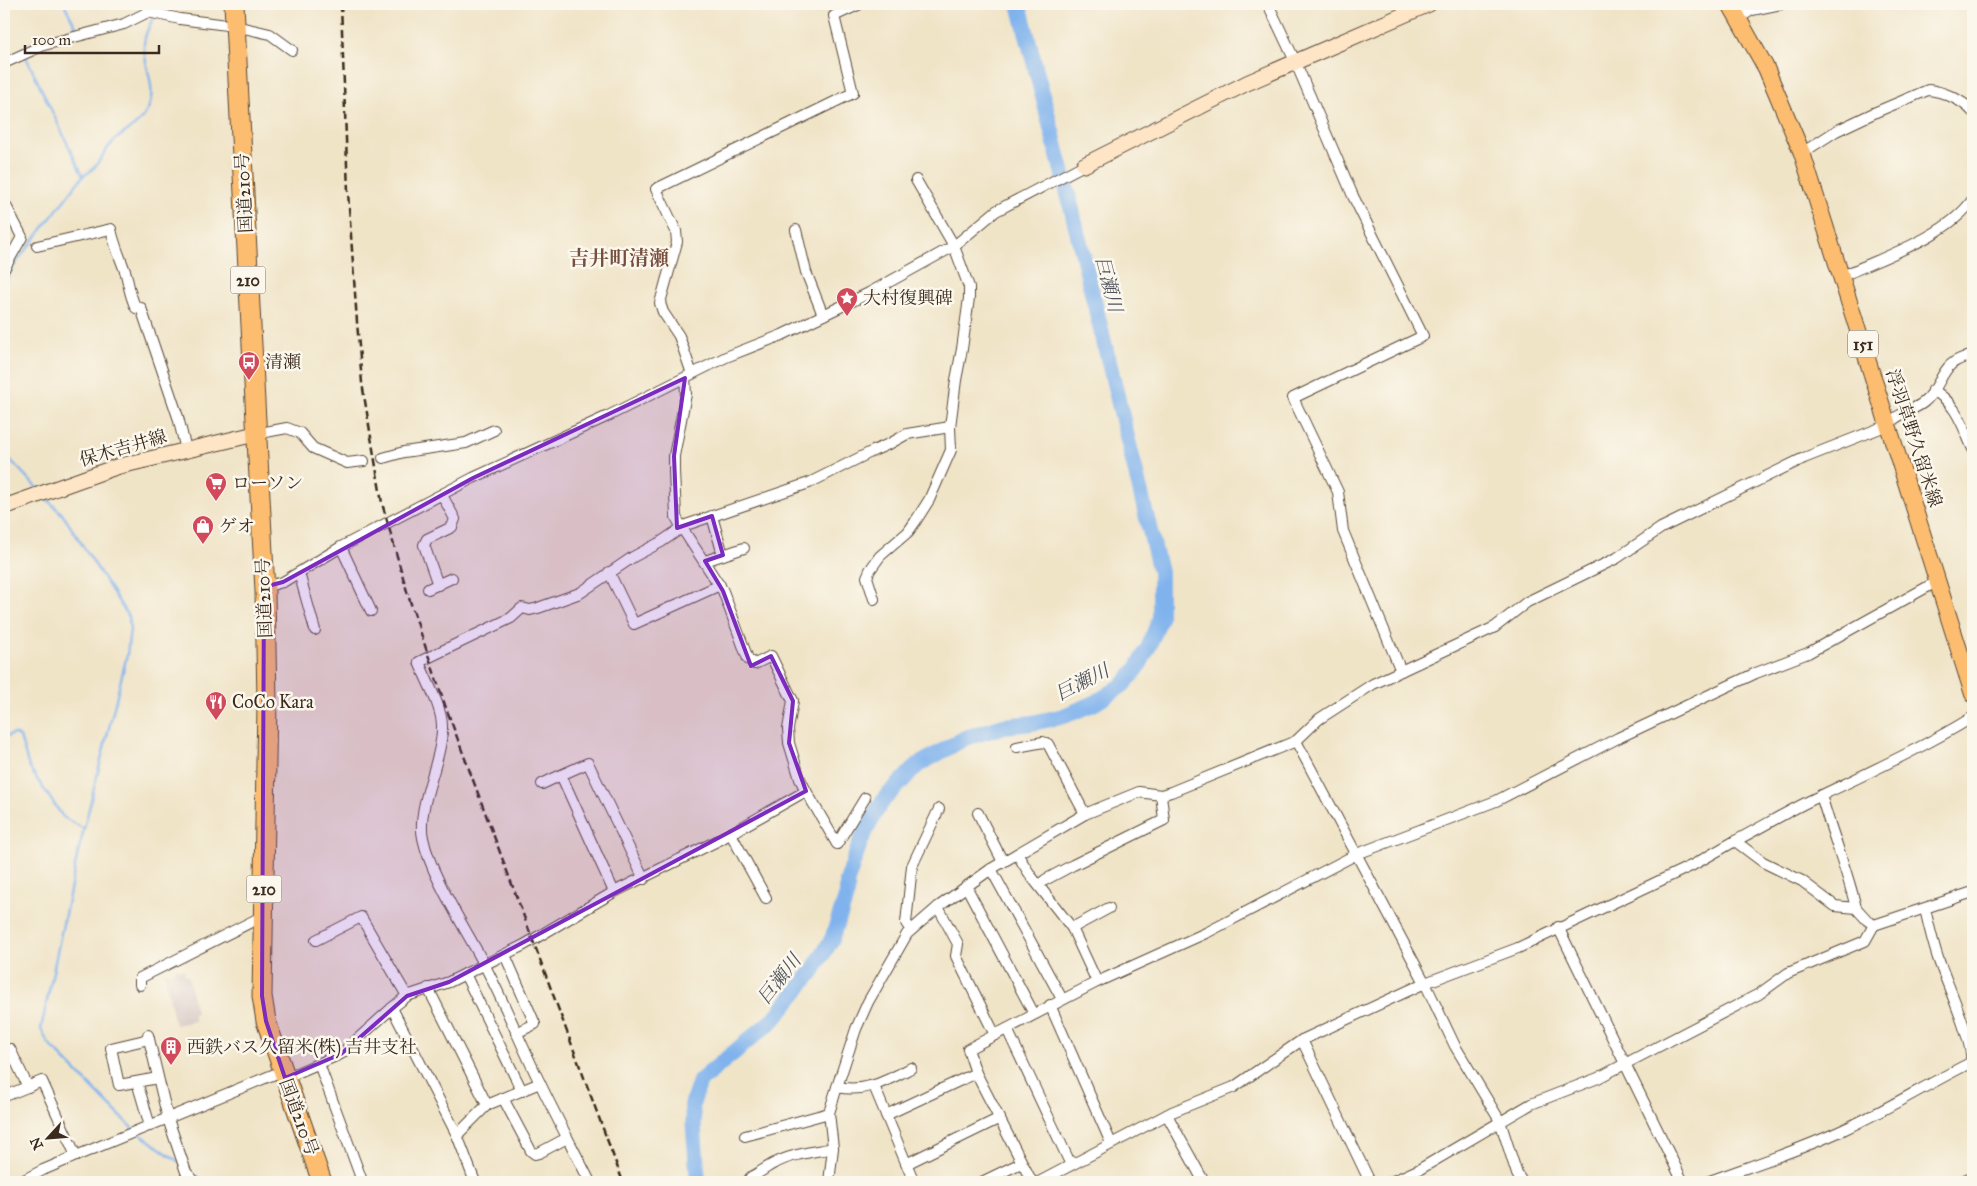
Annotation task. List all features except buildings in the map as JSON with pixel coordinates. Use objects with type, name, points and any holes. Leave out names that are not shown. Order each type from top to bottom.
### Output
[{"type":"highway","name":"国道210号","points":[[234,4],[264,587],[267,711],[262,996],[266,1021],[283,1075],[322,1182]]},
{"type":"main road","name":"浮羽草野久留米線","points":[[1735,11],[1780,98],[1802,153],[1973,694]]},
{"type":"street","points":[[860,4],[834,16],[853,93],[656,189],[676,231],[677,242],[660,303],[663,312],[679,336],[689,376],[674,456],[680,525],[720,585],[748,659],[755,664],[771,656],[793,701],[788,729],[789,743],[800,779],[837,844],[865,798]]},
{"type":"street","points":[[1268,4],[1295,61],[1354,198],[1423,336],[1293,398],[1338,492],[1343,531],[1401,671]]},
{"type":"street","points":[[264,587],[283,582],[341,547],[442,495],[726,357],[782,335],[869,293],[954,246],[996,211],[1155,128],[1295,61],[1429,4]]},
{"type":"street","points":[[1735,11],[1752,10],[1781,4]]},
{"type":"street","points":[[4,63],[44,45],[124,24],[148,12],[180,19],[236,26],[270,34],[292,50]]},
{"type":"street","points":[[1802,153],[1836,131],[1928,90],[1934,90],[1966,105],[1973,112]]},
{"type":"street","points":[[874,599],[867,577],[870,570],[880,556],[908,532],[929,500],[951,450],[950,427],[970,298],[969,287],[954,246],[916,180]]},
{"type":"street","points":[[1842,278],[1927,237],[1960,213],[1973,199]]},
{"type":"street","points":[[4,202],[22,237],[4,269]]},
{"type":"street","points":[[37,246],[111,229],[116,250],[126,275],[131,299],[136,308],[140,308],[178,417],[186,450]]},
{"type":"street","points":[[796,230],[806,272],[823,315]]},
{"type":"street","points":[[829,1182],[833,1148],[829,1113],[856,1029],[868,1002],[911,930],[966,886],[1085,814],[1139,792],[1161,795],[1296,741],[1319,719],[1373,684],[1495,627],[1527,602],[1617,558],[1667,525],[1804,458],[1888,425],[1892,419],[1924,402],[1950,365],[1960,358],[1973,356]]},
{"type":"street","points":[[1933,390],[1949,402],[1957,412],[1973,449]]},
{"type":"street","points":[[590,1182],[540,1083],[485,965],[436,874],[422,836],[422,820],[435,766],[442,724],[439,710],[419,662],[511,618],[522,608],[530,610],[565,600],[633,556],[661,542],[680,525],[808,484],[907,434],[950,427]]},
{"type":"street","points":[[256,434],[287,428],[300,433],[312,448],[347,463],[364,461]]},
{"type":"street","points":[[383,458],[404,452],[466,443],[494,430]]},
{"type":"street","name":"保木吉井線","points":[[4,507],[116,467],[256,434]]},
{"type":"street","points":[[442,495],[455,519],[452,527],[427,539],[424,545],[433,587],[452,578]]},
{"type":"street","points":[[712,516],[723,555]]},
{"type":"street","points":[[341,547],[371,611]]},
{"type":"street","points":[[705,561],[744,548]]},
{"type":"street","points":[[609,572],[634,624],[720,585]]},
{"type":"street","points":[[299,573],[315,630]]},
{"type":"street","points":[[1032,1182],[976,1073],[968,1049],[1062,999],[1208,932],[1357,854],[1496,801],[1627,734],[1756,673],[1808,652],[1938,581]]},
{"type":"street","points":[[1039,1182],[1167,1115],[1234,1086],[1302,1040],[1425,983],[1504,954],[1693,865],[1973,717]]},
{"type":"street","points":[[1296,741],[1425,983],[1455,1046],[1500,1121],[1517,1174],[1522,1182]]},
{"type":"street","points":[[1017,748],[1043,742],[1048,744],[1085,814]]},
{"type":"street","points":[[542,784],[588,763],[644,879]]},
{"type":"street","points":[[562,775],[614,892]]},
{"type":"street","points":[[20,1182],[43,1170],[150,1126],[283,1075],[319,1064],[340,1054],[407,996],[448,982],[505,955],[614,892],[644,879],[731,834],[806,791]]},
{"type":"street","points":[[1038,886],[1066,868],[1164,820],[1161,795]]},
{"type":"street","points":[[1821,796],[1832,836],[1848,874],[1856,908],[1874,925]]},
{"type":"street","points":[[911,930],[906,923],[912,866],[939,809]]},
{"type":"street","points":[[978,813],[1003,862]]},
{"type":"street","points":[[731,834],[766,898]]},
{"type":"street","points":[[1736,841],[1763,862],[1802,881],[1835,906],[1856,908]]},
{"type":"street","points":[[1017,854],[1038,886],[1072,928],[1097,982]]},
{"type":"street","points":[[991,870],[1062,999]]},
{"type":"street","points":[[966,886],[1034,1014]]},
{"type":"street","points":[[1874,925],[1973,892]]},
{"type":"street","points":[[938,908],[958,944],[956,956],[995,1035]]},
{"type":"street","points":[[1072,928],[1109,908]]},
{"type":"street","points":[[1707,1182],[1844,1130],[1970,1063],[1972,1050],[1938,960],[1925,909]]},
{"type":"street","points":[[140,985],[140,978],[264,916]]},
{"type":"street","points":[[316,940],[361,917],[407,996]]},
{"type":"street","points":[[1392,1182],[1420,1169],[1531,1104],[1598,1078],[1759,994],[1788,973],[1865,941],[1869,938],[1874,925]]},
{"type":"street","points":[[1558,927],[1683,1182]]},
{"type":"street","points":[[505,955],[535,1024],[516,1033]]},
{"type":"street","points":[[466,974],[522,1091]]},
{"type":"street","points":[[428,988],[487,1105]]},
{"type":"street","points":[[1050,1005],[1111,1143]]},
{"type":"street","points":[[392,1008],[457,1135],[475,1182]]},
{"type":"street","points":[[1007,1029],[1071,1165]]},
{"type":"street","points":[[158,1078],[119,1085],[111,1048],[149,1037],[168,1119],[185,1168],[195,1182]]},
{"type":"street","points":[[1302,1040],[1370,1182]]},
{"type":"street","points":[[10,1049],[28,1087]]},
{"type":"street","points":[[319,1064],[361,1178],[356,1182]]},
{"type":"street","points":[[837,1087],[848,1089],[874,1086],[911,1068]]},
{"type":"street","points":[[886,1115],[976,1073]]},
{"type":"street","points":[[4,1094],[5,1096],[42,1081],[76,1156]]},
{"type":"street","points":[[137,1082],[150,1126]]},
{"type":"street","points":[[457,1135],[487,1105],[540,1083]]},
{"type":"street","points":[[874,1086],[914,1182]]},
{"type":"street","points":[[503,1098],[531,1151],[535,1154],[567,1138]]},
{"type":"street","points":[[745,1136],[829,1113]]},
{"type":"street","points":[[1167,1115],[1204,1182]]},
{"type":"street","points":[[906,1164],[1000,1118]]},
{"type":"street","points":[[747,1182],[751,1177],[773,1164],[788,1158],[833,1148]]},
{"type":"street","points":[[982,1182],[1021,1163]]},
{"type":"street","points":[[4,1178],[7,1182]]},
{"type":"street","points":[[1966,1182],[1973,1179]]},
{"type":"highlighted area","points":[[685,378],[674,456],[677,528],[712,516],[723,555],[705,561],[723,591],[751,666],[771,656],[793,701],[789,743],[806,791],[449,982],[407,996],[341,1054],[285,1078],[266,1021],[262,996],[264,587],[283,582],[473,478]]},
{"type":"shaded area","points":[[179,968],[180,970],[184,969],[185,975],[188,975],[196,1013],[193,1014],[195,1021],[175,1025],[164,973],[175,971],[175,969]]},
{"type":"waterway","points":[[24,52],[22,49],[46,37],[77,29],[64,4]]},
{"type":"waterway","name":"巨瀬川","points":[[698,1182],[692,1105],[700,1081],[774,1019],[812,972],[832,939],[847,894],[847,881],[861,840],[884,799],[918,765],[965,738],[1004,726],[1032,723],[1064,716],[1095,703],[1123,685],[1137,669],[1160,618],[1160,572],[1068,194],[1019,4]]},
{"type":"waterway","points":[[83,176],[96,165],[109,146],[136,124],[147,111],[150,103],[151,87],[144,43],[154,15]]},
{"type":"waterway","points":[[4,286],[12,268],[83,176],[26,57]]},
{"type":"waterway","points":[[4,374],[6,397],[4,399]]},
{"type":"waterway","points":[[4,453],[37,488]]},
{"type":"waterway","points":[[46,498],[63,515],[128,616],[130,629],[127,655],[77,857],[41,1029],[48,1043],[133,1129]]},
{"type":"waterway","points":[[4,737],[14,734],[20,737],[29,767],[63,817],[84,829]]},
{"type":"waterway","points":[[140,1134],[180,1163]]},
{"type":"waterway","points":[[194,1174],[205,1182]]},
{"type":"railway","points":[[341,4],[348,192],[362,383],[382,503],[408,595],[445,705],[623,1182]]},
{"type":"place","name":"大村復興碑","points":[[847,317]]},
{"type":"place","name":"清瀬","points":[[249,381]]},
{"type":"place","name":"ローソン","points":[[216,502]]},
{"type":"place","name":"ゲオ","points":[[203,545]]},
{"type":"place","name":"CoCo Kara","points":[[216,721]]},
{"type":"place","name":"西鉄バス久留米(株) 吉井支社","points":[[171,1066]]},
{"type":"district","name":"吉井町清瀬","points":[[619,258]]}]
